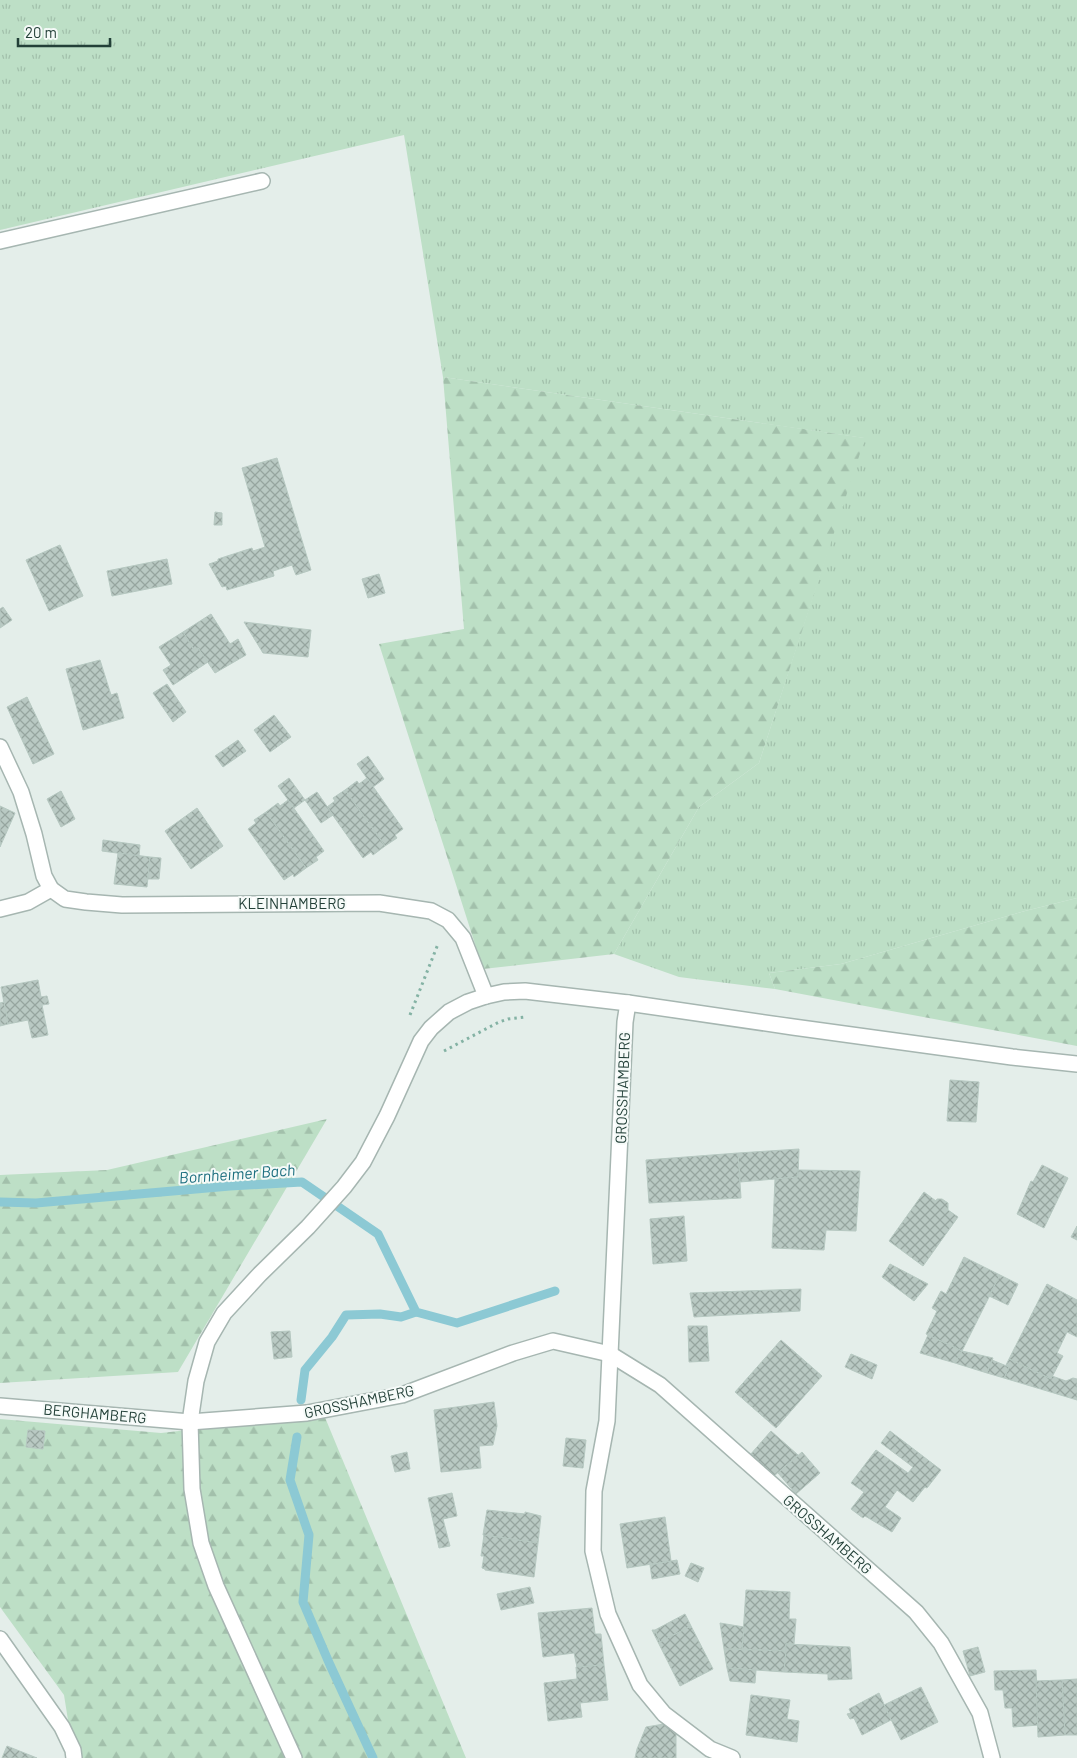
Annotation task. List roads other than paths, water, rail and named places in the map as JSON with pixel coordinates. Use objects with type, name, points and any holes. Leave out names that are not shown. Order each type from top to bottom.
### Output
[{"type":"street","points":[[0,241],[262,181]]},
{"type":"street","points":[[0,747],[21,792],[44,876],[51,890],[28,902],[0,909]]},
{"type":"street","name":"KLEINHAMBERG","points":[[51,890],[65,899],[122,905],[380,903],[431,911],[448,920],[463,938],[486,996]]},
{"type":"street","points":[[294,1758],[216,1586],[201,1543],[192,1489],[190,1422],[196,1381],[207,1342],[224,1313],[344,1188],[363,1162],[387,1116],[416,1050],[431,1028],[449,1012],[468,1002],[486,996],[504,992],[525,991],[628,1002],[812,1030],[1077,1064]]},
{"type":"street","name":"GROSSHAMBERG","points":[[628,1002],[624,1032],[606,1421],[594,1491],[593,1551],[608,1614],[640,1686],[664,1714],[710,1749],[732,1758]]},
{"type":"street","name":"GROSSHAMBERG","points":[[190,1422],[307,1413],[402,1394],[513,1353],[553,1341],[610,1354],[660,1385],[916,1612],[941,1643],[980,1713],[992,1758]]},
{"type":"street","name":"BERGHAMBERG","points":[[0,1406],[190,1422]]},
{"type":"street","points":[[0,1639],[62,1727],[73,1750],[74,1758]]},
{"type":"waterway","name":"Bornheimer Bach","points":[[0,1202],[36,1203],[230,1186],[302,1182],[378,1234],[416,1312],[457,1323],[555,1291]]},
{"type":"waterway","points":[[301,1400],[305,1370],[332,1337],[346,1315],[380,1314],[401,1317],[416,1312]]},
{"type":"waterway","points":[[297,1437],[290,1480],[309,1535],[303,1602],[373,1758]]}]
